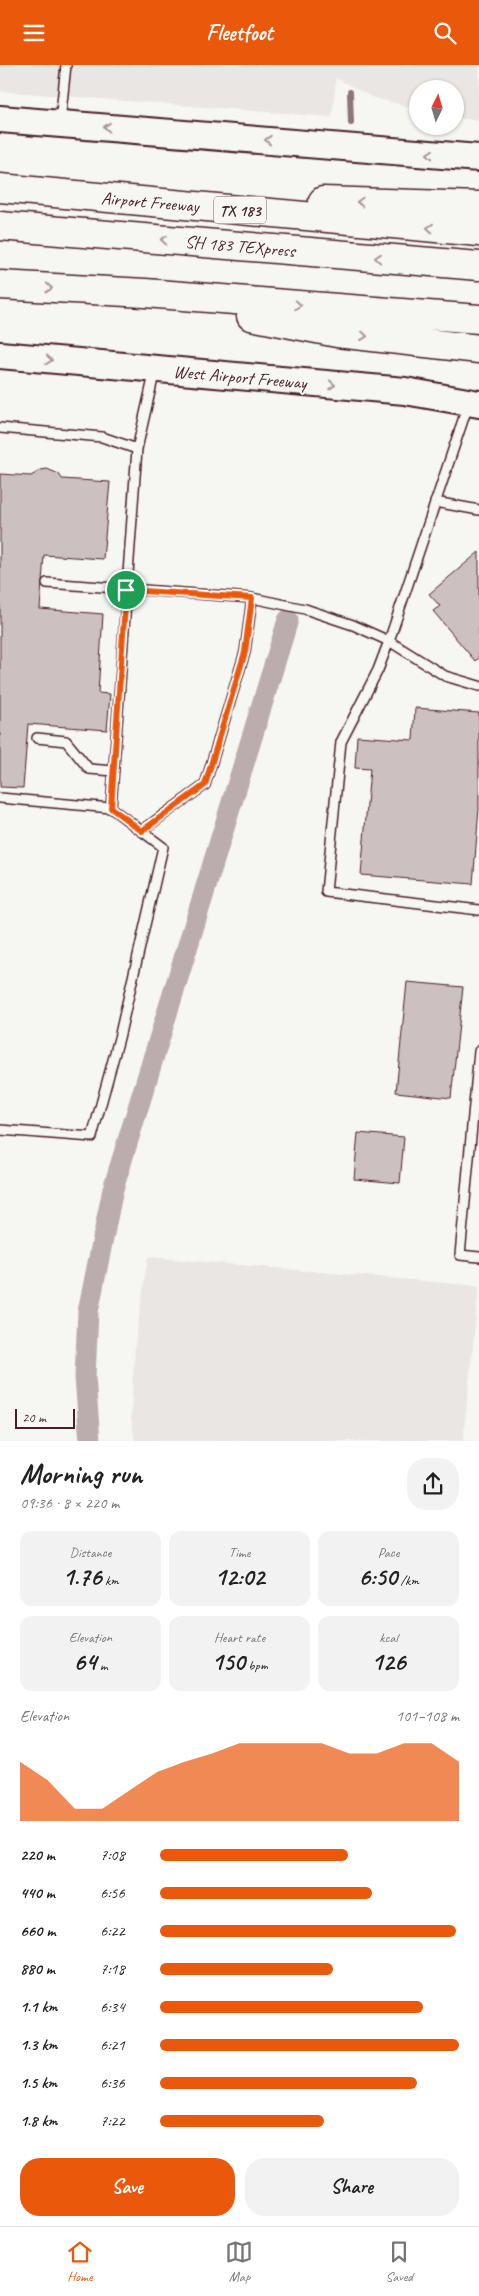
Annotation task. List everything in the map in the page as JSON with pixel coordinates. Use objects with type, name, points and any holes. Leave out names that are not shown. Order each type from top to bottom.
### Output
[{"type":"highway","points":[[0,173],[278,199],[479,206]]},
{"type":"highway","name":"Airport Freeway","points":[[0,188],[479,232]]},
{"type":"highway","name":"SH 183 TEXpress","points":[[0,226],[479,266]]},
{"type":"highway","name":"SH 183 TEXpress","points":[[0,245],[479,284]]},
{"type":"highway","points":[[0,285],[145,293],[479,319]]},
{"type":"highway","points":[[145,293],[337,333],[479,349]]},
{"type":"main road","points":[[0,119],[479,158]]},
{"type":"main road","name":"West Airport Freeway","points":[[0,355],[405,391],[474,403]]},
{"type":"lane","points":[[60,123],[66,65]]},
{"type":"lane","points":[[111,808],[137,449],[155,370]]},
{"type":"lane","points":[[474,403],[435,502],[378,671],[341,743],[326,892],[479,910]]},
{"type":"lane","points":[[0,428],[102,437],[137,449]]},
{"type":"lane","points":[[435,502],[479,510]]},
{"type":"lane","points":[[47,583],[252,598],[305,609],[353,625],[389,641],[445,676],[479,686]]},
{"type":"lane","points":[[142,831],[205,785],[245,652],[252,598]]},
{"type":"lane","points":[[37,738],[66,741],[89,769],[114,771]]},
{"type":"lane","points":[[0,798],[111,808],[163,847],[119,1039],[92,1137],[0,1130]]},
{"type":"lane","points":[[479,1051],[475,1131],[460,1255],[479,1257]]},
{"type":"shaded area","points":[[0,65],[479,65],[479,120],[464,119],[464,80],[409,80],[409,107],[372,97],[336,78],[332,117],[0,91]]},
{"type":"shaded area","points":[[148,1257],[479,1286],[463,1441],[135,1441],[131,1417],[135,1345]]},
{"type":"building","points":[[47,469],[59,474],[62,479],[110,482],[103,559],[44,555],[40,609],[103,614],[98,693],[110,694],[107,730],[28,724],[23,788],[0,787],[0,474],[31,476]]},
{"type":"building","points":[[479,552],[479,658],[475,661],[433,611],[440,606],[429,594]]},
{"type":"building","points":[[415,708],[479,713],[479,808],[473,884],[361,875],[370,769],[355,768],[357,736],[413,740]]},
{"type":"building","points":[[407,982],[463,987],[451,1098],[396,1092]]},
{"type":"building","points":[[358,1133],[404,1137],[400,1183],[354,1179]]},
{"type":"waterway","points":[[350,92],[351,123]]},
{"type":"waterway","points":[[90,1441],[85,1377],[88,1312],[113,1189],[288,620]]},
{"type":"route","points":[[126,590],[252,598],[245,652],[205,785],[142,831],[111,808],[126,590]]}]
